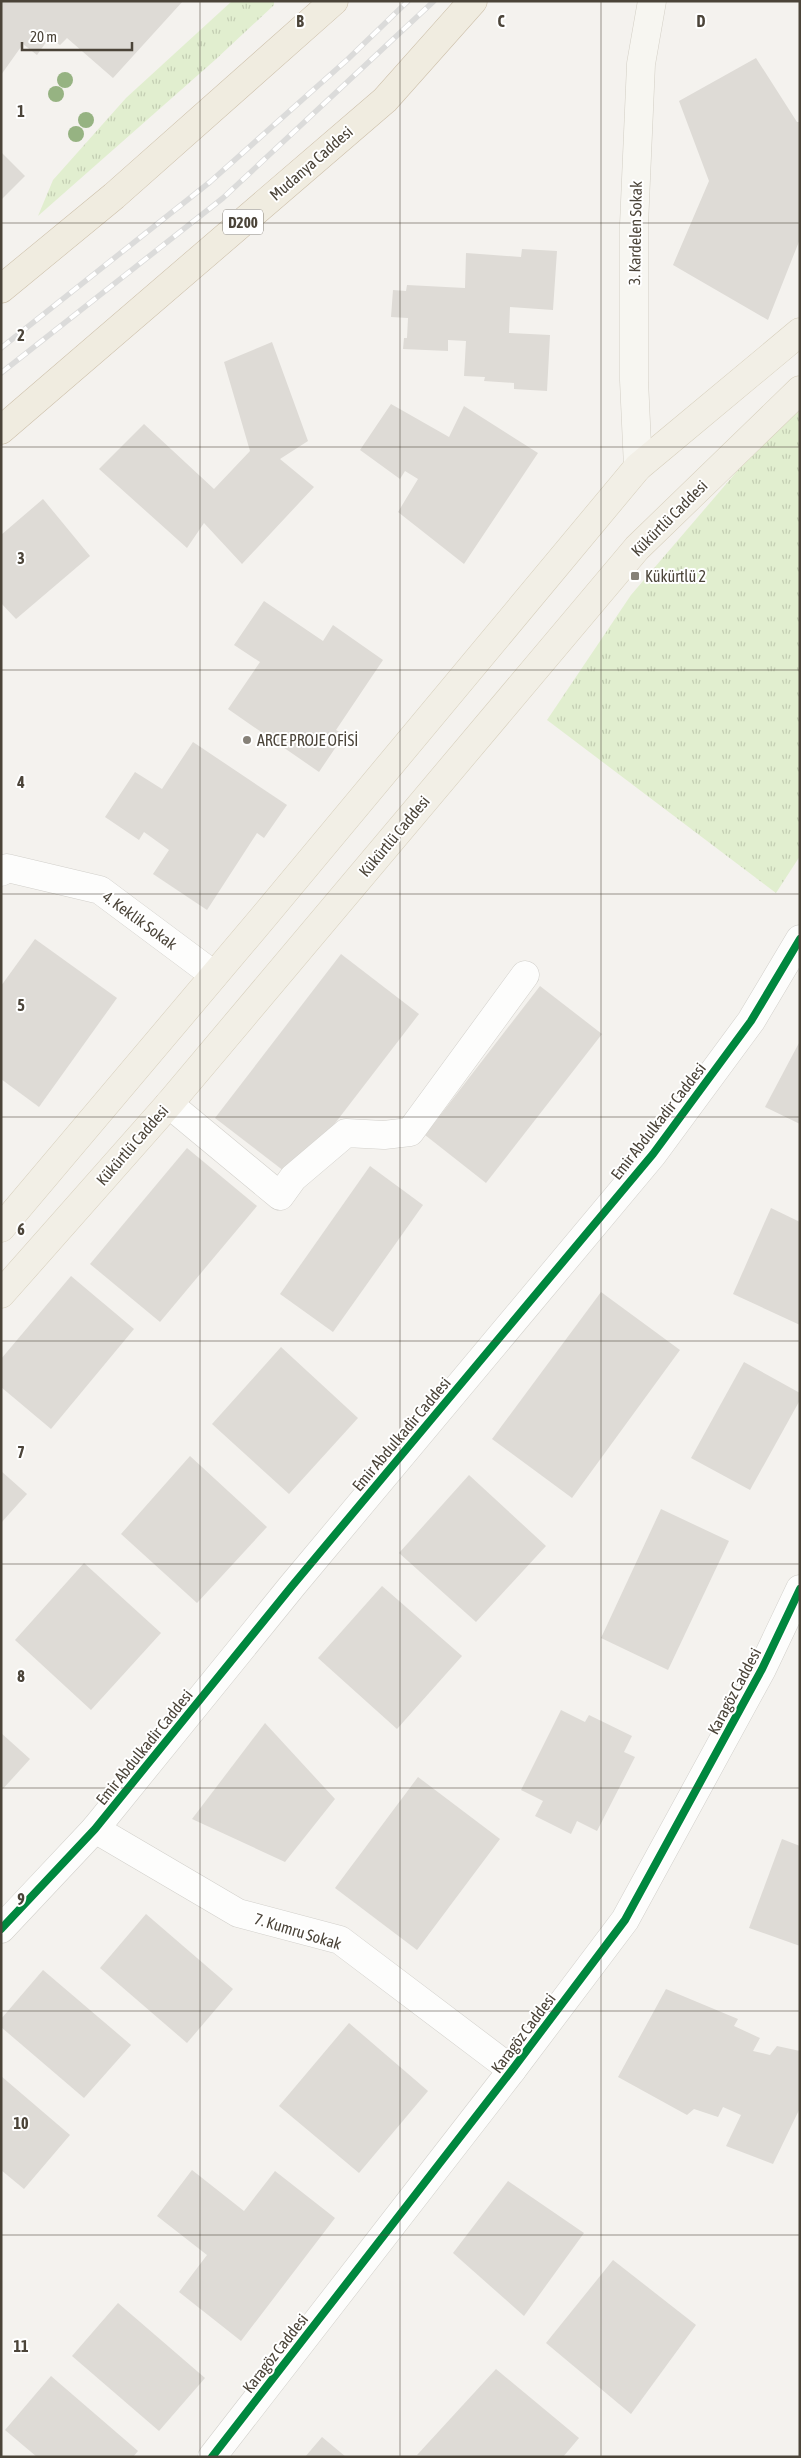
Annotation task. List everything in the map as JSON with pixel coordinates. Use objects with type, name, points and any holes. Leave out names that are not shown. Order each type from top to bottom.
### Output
[{"type":"highway","points":[[1,289],[114,196],[334,1]]},
{"type":"highway","name":"Mudanya Caddesi","points":[[1,430],[385,100],[473,1]]},
{"type":"main road","name":"3. Kardelen Sokak","points":[[638,466],[634,380],[635,215],[641,64],[652,1]]},
{"type":"main road","points":[[1,1228],[638,466],[800,332]]},
{"type":"main road","name":"Kükürtlü Caddesi","points":[[1,1294],[169,1104],[637,548],[800,390]]},
{"type":"street","name":"4. Keklik Sokak","points":[[1,872],[7,868],[100,890],[214,975]]},
{"type":"street","name":"Emir Abdulkadir Caddesi","points":[[1,1929],[95,1829],[292,1586],[653,1154],[751,1022],[800,939]]},
{"type":"street","points":[[169,1104],[280,1196],[293,1178],[346,1133],[384,1135],[410,1132],[525,975]]},
{"type":"street","name":"Karagöz Caddesi","points":[[212,2457],[626,1920],[762,1669],[800,1589]]},
{"type":"street","name":"7. Kumru Sokak","points":[[95,1829],[238,1913],[340,1940],[512,2070]]},
{"type":"green space","points":[[232,1],[274,1],[274,5],[215,60],[38,216],[53,180],[126,98]]},
{"type":"green space","points":[[800,411],[800,856],[776,893],[547,720],[631,595],[769,434]]},
{"type":"building","points":[[1,1],[183,1],[113,78],[67,38],[60,45],[49,38],[37,55],[23,44],[1,75]]},
{"type":"building","points":[[756,58],[797,122],[800,122],[800,239],[768,320],[673,265],[709,181],[679,101]]},
{"type":"building","points":[[1,152],[25,176],[1,200]]},
{"type":"building","points":[[522,249],[557,251],[553,310],[510,307],[509,333],[550,335],[547,391],[514,389],[514,383],[484,381],[485,377],[464,376],[466,341],[448,340],[448,351],[403,349],[404,338],[407,338],[408,318],[391,317],[393,290],[406,291],[407,285],[465,288],[466,253],[521,257]]},
{"type":"building","points":[[272,342],[308,441],[280,459],[314,487],[242,564],[204,523],[187,548],[99,469],[144,424],[214,489],[250,451],[224,362]]},
{"type":"building","points":[[391,404],[449,437],[464,406],[538,453],[464,564],[398,512],[418,479],[405,471],[400,479],[360,450]]},
{"type":"building","points":[[43,499],[90,556],[16,619],[1,603],[1,535]]},
{"type":"building","points":[[264,601],[323,641],[333,625],[383,660],[336,730],[344,735],[319,772],[228,709],[260,662],[234,645]]},
{"type":"building","points":[[193,742],[287,805],[264,838],[257,833],[207,910],[153,874],[169,850],[144,832],[139,840],[105,817],[135,772],[162,789]]},
{"type":"building","points":[[35,939],[117,998],[39,1107],[1,1079],[1,986]]},
{"type":"building","points":[[341,954],[419,1014],[293,1178],[215,1118]]},
{"type":"building","points":[[540,986],[602,1034],[486,1183],[425,1135]]},
{"type":"building","points":[[800,1041],[800,1124],[765,1107]]},
{"type":"building","points":[[187,1148],[257,1206],[160,1322],[90,1264]]},
{"type":"building","points":[[370,1166],[423,1205],[333,1332],[280,1294]]},
{"type":"building","points":[[771,1208],[800,1222],[800,1325],[733,1294]]},
{"type":"building","points":[[71,1276],[134,1329],[51,1429],[1,1387],[1,1359]]},
{"type":"building","points":[[601,1292],[680,1350],[572,1498],[492,1439]]},
{"type":"building","points":[[281,1347],[358,1418],[289,1494],[212,1424]]},
{"type":"building","points":[[744,1362],[800,1393],[800,1400],[750,1490],[691,1458]]},
{"type":"building","points":[[190,1456],[267,1527],[197,1603],[121,1534]]},
{"type":"building","points":[[1,1471],[27,1494],[1,1523]]},
{"type":"building","points":[[469,1475],[546,1546],[476,1622],[399,1553]]},
{"type":"building","points":[[661,1509],[729,1541],[668,1670],[601,1638]]},
{"type":"building","points":[[84,1563],[161,1633],[91,1710],[15,1640]]},
{"type":"building","points":[[382,1586],[462,1656],[397,1729],[318,1658]]},
{"type":"building","points":[[561,1710],[585,1722],[589,1715],[632,1736],[624,1752],[635,1757],[597,1831],[577,1821],[571,1834],[535,1816],[543,1801],[521,1790]]},
{"type":"building","points":[[265,1723],[335,1799],[285,1862],[192,1819]]},
{"type":"building","points":[[1,1733],[30,1759],[1,1791]]},
{"type":"building","points":[[418,1777],[500,1839],[417,1950],[335,1888]]},
{"type":"building","points":[[782,1839],[800,1846],[800,1946],[749,1928]]},
{"type":"building","points":[[146,1914],[233,1989],[187,2043],[100,1968]]},
{"type":"building","points":[[43,1970],[131,2045],[84,2098],[1,2027],[1,2019]]},
{"type":"building","points":[[666,1989],[738,2019],[734,2026],[760,2038],[753,2051],[770,2055],[777,2046],[800,2051],[800,2108],[773,2164],[726,2146],[741,2115],[723,2107],[718,2117],[694,2109],[687,2115],[618,2077]]},
{"type":"building","points":[[349,2023],[428,2091],[359,2173],[279,2106]]},
{"type":"building","points":[[1,2076],[70,2135],[24,2189],[1,2170]]},
{"type":"building","points":[[192,2170],[244,2211],[275,2171],[335,2218],[241,2341],[179,2292],[207,2255],[157,2216]]},
{"type":"building","points":[[508,2181],[584,2233],[524,2316],[453,2253]]},
{"type":"building","points":[[613,2260],[696,2325],[631,2414],[546,2343]]},
{"type":"building","points":[[118,2303],[205,2378],[159,2431],[72,2356]]},
{"type":"building","points":[[496,2369],[579,2438],[563,2457],[417,2455]]},
{"type":"building","points":[[51,2376],[138,2451],[133,2457],[37,2457],[5,2430]]},
{"type":"building","points":[[322,2437],[346,2457],[305,2457]]},
{"type":"railway","points":[[1,348],[210,182],[348,59],[408,1]]},
{"type":"railway","points":[[1,373],[223,198],[434,1]]},
{"type":"cycle path","points":[[1,1929],[95,1829],[292,1586],[653,1154],[751,1021],[800,939]]},
{"type":"cycle path","points":[[212,2457],[512,2070],[625,1920],[762,1669],[800,1589]]},
{"type":"place","name":"Kükürtlü 2","points":[[635,576]]},
{"type":"place","name":"ARCE PROJE OFİSİ","points":[[247,740]]}]
